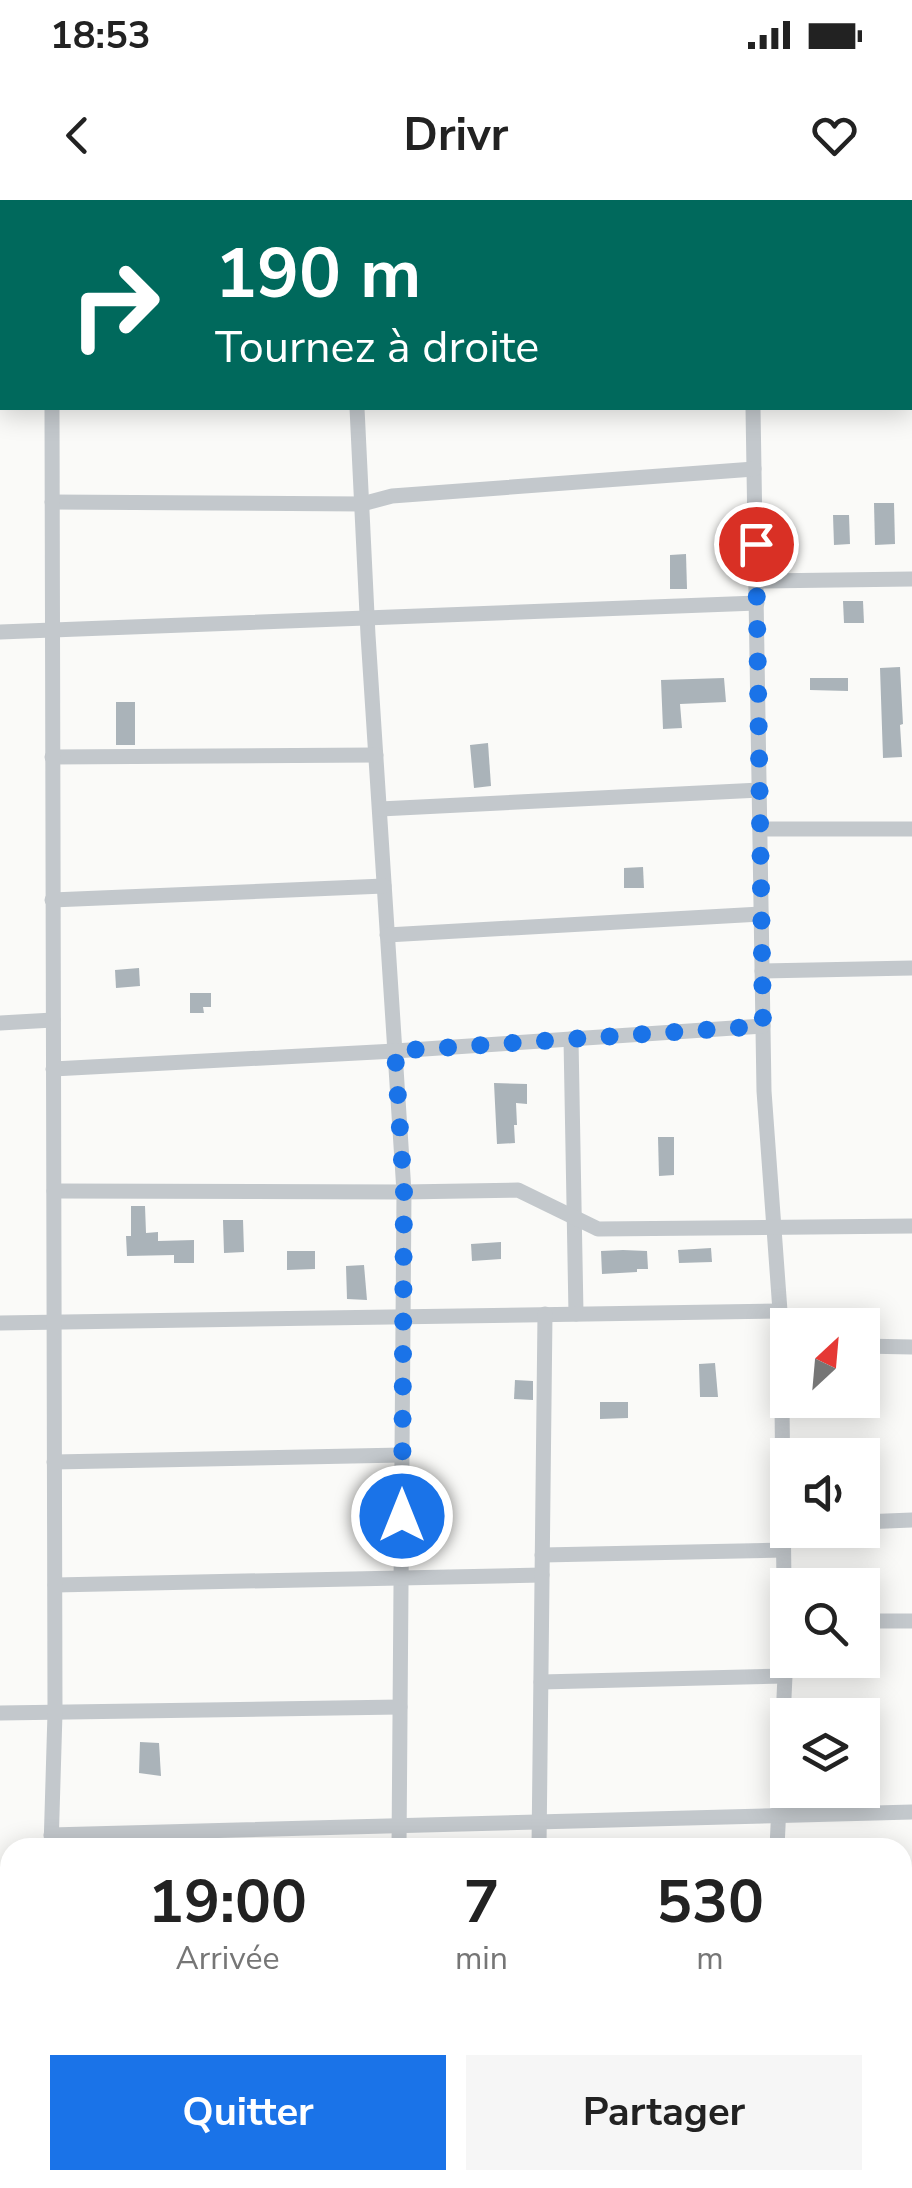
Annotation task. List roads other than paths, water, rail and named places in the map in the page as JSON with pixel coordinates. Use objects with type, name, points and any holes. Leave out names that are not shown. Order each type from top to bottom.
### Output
[{"type":"street","points":[[51,1838],[55,1713],[52,410]]},
{"type":"street","points":[[357,410],[404,1192],[399,1838]]},
{"type":"street","points":[[753,410],[764,1091],[780,1308]]},
{"type":"street","points":[[52,502],[362,504],[392,496],[754,470]]},
{"type":"street","points":[[756,581],[912,579]]},
{"type":"street","points":[[0,632],[756,604]]},
{"type":"street","points":[[52,757],[376,755]]},
{"type":"street","points":[[380,808],[760,790]]},
{"type":"street","points":[[760,829],[912,829]]},
{"type":"street","points":[[52,900],[384,886]]},
{"type":"street","points":[[388,935],[762,914]]},
{"type":"street","points":[[762,971],[912,968]]},
{"type":"street","points":[[0,1024],[53,1020]]},
{"type":"street","points":[[53,1069],[763,1026]]},
{"type":"street","points":[[572,1039],[576,1314]]},
{"type":"street","points":[[54,1190],[518,1190],[598,1229],[912,1226]]},
{"type":"street","points":[[0,1322],[770,1311]]},
{"type":"street","points":[[539,1838],[544,1314]]},
{"type":"street","points":[[880,1346],[912,1347]]},
{"type":"street","points":[[54,1462],[402,1455]]},
{"type":"street","points":[[880,1521],[912,1520]]},
{"type":"street","points":[[542,1556],[783,1550],[784,1568]]},
{"type":"street","points":[[54,1586],[542,1575]]},
{"type":"street","points":[[880,1622],[912,1622]]},
{"type":"street","points":[[541,1682],[770,1676]]},
{"type":"street","points":[[778,1838],[785,1678]]},
{"type":"street","points":[[0,1714],[400,1707]]},
{"type":"street","points":[[116,1838],[399,1825],[912,1812]]}]
